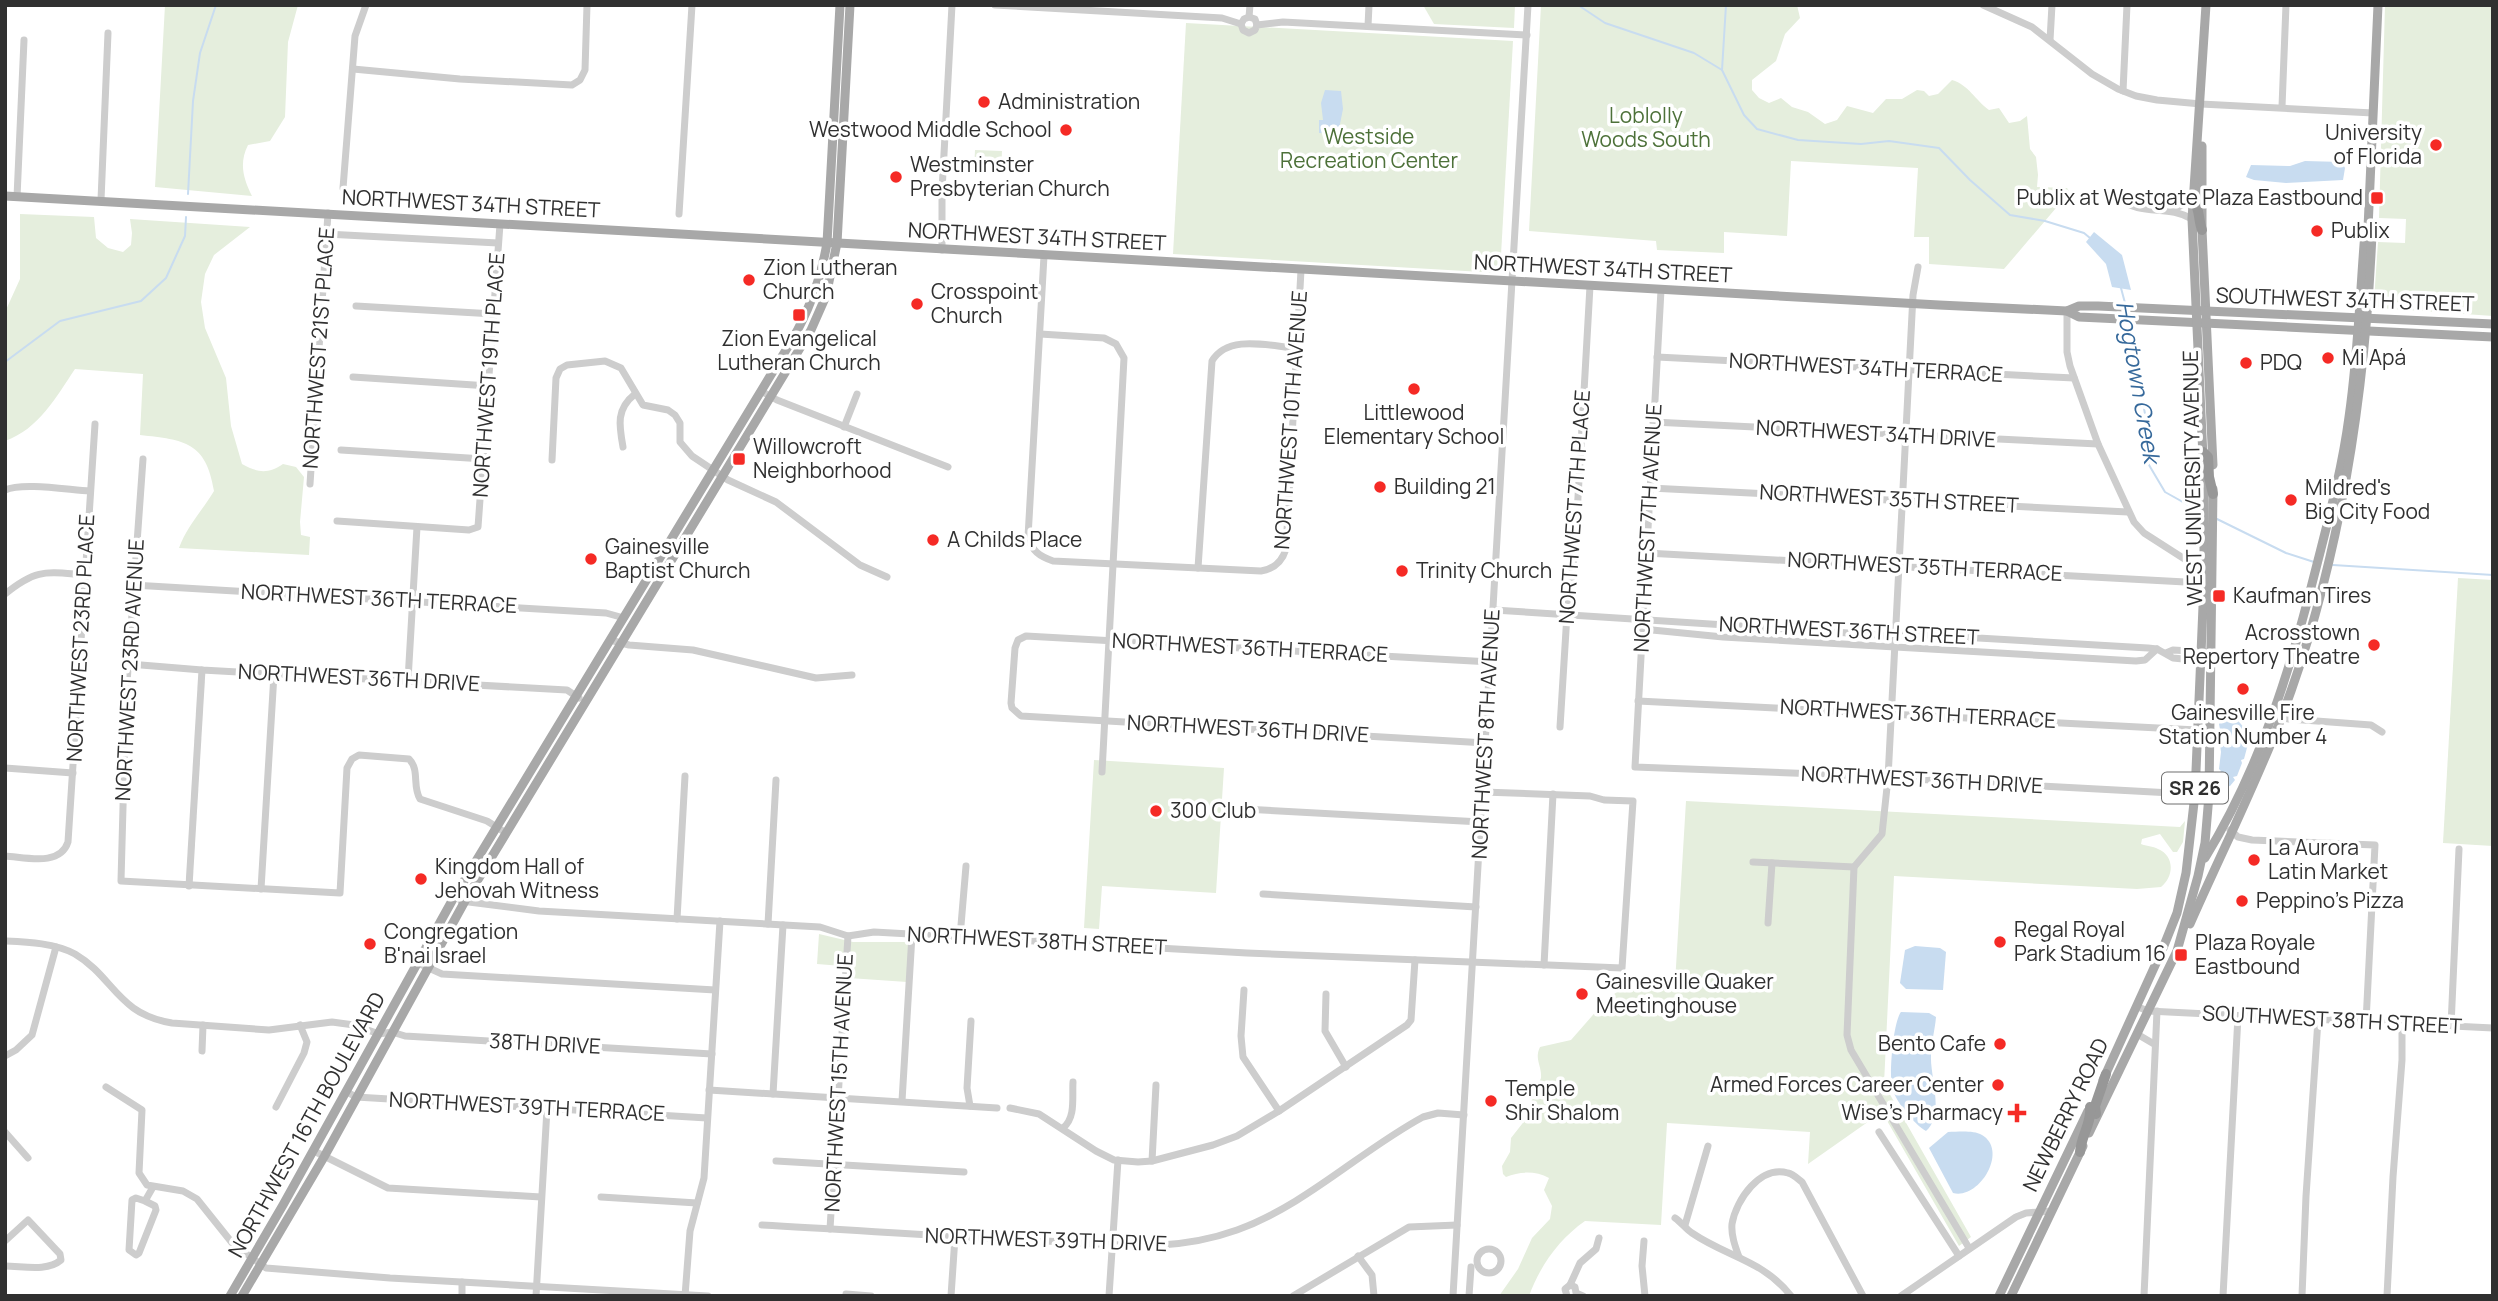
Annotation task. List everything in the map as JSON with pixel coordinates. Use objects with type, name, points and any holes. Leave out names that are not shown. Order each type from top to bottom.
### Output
[{"type":"highway","points":[[2193,199],[2198,206],[2198,220],[2202,230]]},
{"type":"highway","points":[[2203,452],[2208,454],[2209,494]]},
{"type":"highway","points":[[2097,1117],[2095,1106],[2106,1074]]},
{"type":"highway","points":[[2080,1153],[2080,1141],[2090,1121],[2090,1107]]},
{"type":"main road","points":[[840,5],[840,113]]},
{"type":"main road","points":[[832,243],[850,5]]},
{"type":"main road","name":"WEST UNIVERSITY AVENUE","points":[[2164,948],[2177,913],[2186,873],[2195,794],[2197,730],[2206,656],[2209,494],[2202,323],[2192,219],[2206,5]]},
{"type":"main road","points":[[2177,951],[2233,833],[2263,761],[2295,648],[2320,575],[2355,430],[2372,233],[2368,228],[2378,5]]},
{"type":"main road","name":"WEST UNIVERSITY AVENUE","points":[[2201,104],[2201,311]]},
{"type":"main road","name":"NORTHWEST 34TH STREET","points":[[5,196],[2067,311],[2079,317],[2202,323]]},
{"type":"main road","name":"NORTHWEST 16TH BOULEVARD","points":[[242,1296],[324,1157],[465,901],[621,644],[718,474],[761,391],[809,309],[832,243]]},
{"type":"main road","name":"NORTHWEST 16TH BOULEVARD","points":[[230,1296],[314,1151],[453,899],[624,618],[718,474],[772,398],[818,315],[831,277],[832,243]]},
{"type":"main road","name":"NORTHWEST 34TH STREET","points":[[2067,311],[2079,306],[2201,311]]},
{"type":"main road","name":"SOUTHWEST 34TH STREET","points":[[2201,311],[2493,324]]},
{"type":"main road","name":"WEST UNIVERSITY AVENUE","points":[[2202,323],[2203,452]]},
{"type":"main road","name":"SOUTHWEST 34TH STREET","points":[[2202,323],[2493,337]]},
{"type":"main road","name":"WEST UNIVERSITY AVENUE","points":[[2152,1011],[2177,951],[2201,864],[2209,795],[2204,583],[2209,567]]},
{"type":"main road","points":[[2177,913],[2201,864],[2225,824],[2266,732],[2277,718]]},
{"type":"main road","points":[[2263,761],[2269,739],[2266,732]]},
{"type":"main road","name":"NEWBERRY ROAD","points":[[1998,1296],[2164,948]]},
{"type":"main road","name":"NEWBERRY ROAD","points":[[2011,1296],[2137,1034],[2152,1011]]},
{"type":"street","points":[[343,188],[356,28],[366,5]]},
{"type":"street","points":[[353,68],[460,79],[570,85],[580,80],[585,70],[587,5]]},
{"type":"street","points":[[679,214],[692,5]]},
{"type":"street","points":[[942,250],[942,191],[952,5]]},
{"type":"street","points":[[995,5],[1222,18],[1241,24]]},
{"type":"street","points":[[1249,17],[1250,5]]},
{"type":"street","points":[[1368,26],[1369,5]]},
{"type":"street","name":"NORTHWEST 8TH AVENUE","points":[[1453,1296],[1528,5]]},
{"type":"street","points":[[1983,5],[2032,27],[2092,74],[2123,90],[2157,100],[2373,113]]},
{"type":"street","points":[[2050,40],[2052,5]]},
{"type":"street","points":[[2123,90],[2127,5]]},
{"type":"street","points":[[2282,107],[2286,5]]},
{"type":"street","points":[[1249,17],[1255,19],[1257,25],[1254,31],[1249,33],[1243,30],[1241,24],[1249,17]]},
{"type":"street","points":[[1257,25],[1283,23],[1368,26],[1527,35]]},
{"type":"street","points":[[101,200],[107,33]]},
{"type":"street","points":[[17,197],[24,40]]},
{"type":"street","points":[[2117,198],[2128,206],[2142,210],[2172,211],[2192,219]]},
{"type":"street","points":[[2172,211],[2193,199]]},
{"type":"street","name":"NORTHWEST 21ST PLACE","points":[[310,484],[328,213]]},
{"type":"street","name":"NORTHWEST 19TH PLACE","points":[[417,527],[469,530],[478,527],[500,224]]},
{"type":"street","points":[[326,234],[498,243]]},
{"type":"street","points":[[1044,256],[1028,537],[1034,551],[1042,557],[1053,561],[1198,568],[1211,367],[1216,355],[1224,348],[1234,345],[1296,348]]},
{"type":"street","points":[[1918,267],[1913,304],[1888,778],[1882,834],[1854,867],[1847,1035],[1852,1049],[1969,1248]]},
{"type":"street","name":"NORTHWEST 10TH AVENUE","points":[[1198,568],[1261,571],[1274,567],[1286,549],[1301,270]]},
{"type":"street","name":"NORTHWEST 7TH PLACE","points":[[1560,727],[1567,614],[1575,550],[1590,286]]},
{"type":"street","name":"NORTHWEST 7TH AVENUE","points":[[1635,767],[1661,290]]},
{"type":"street","points":[[356,306],[494,314]]},
{"type":"street","points":[[2067,311],[2067,352],[2074,378],[2098,444],[2128,512],[2144,533],[2197,567],[2209,567]]},
{"type":"street","points":[[1040,334],[1104,338],[1118,346],[1124,363],[1102,772]]},
{"type":"street","name":"NORTHWEST 34TH TERRACE","points":[[1657,357],[2074,378]]},
{"type":"street","points":[[552,460],[556,379],[560,369],[567,365],[605,361],[621,368],[643,405],[668,410],[676,415],[680,423],[680,442],[685,450],[718,474],[776,502],[860,565],[887,577]]},
{"type":"street","points":[[353,377],[489,386]]},
{"type":"street","points":[[761,391],[772,398],[948,467]]},
{"type":"street","points":[[623,447],[619,424],[621,411],[625,402],[635,394]]},
{"type":"street","points":[[844,427],[857,394]]},
{"type":"street","name":"NORTHWEST 34TH DRIVE","points":[[1653,422],[2098,444]]},
{"type":"street","name":"NORTHWEST 23RD PLACE","points":[[5,856],[51,858],[64,852],[68,842],[95,424]]},
{"type":"street","points":[[341,450],[484,459]]},
{"type":"street","name":"NORTHWEST 23RD AVENUE","points":[[143,459],[133,585],[121,881],[189,886]]},
{"type":"street","points":[[5,489],[29,487],[90,491]]},
{"type":"street","name":"NORTHWEST 35TH STREET","points":[[1650,488],[2128,512]]},
{"type":"street","points":[[337,521],[417,527],[408,680]]},
{"type":"street","name":"NORTHWEST 35TH TERRACE","points":[[1646,553],[2204,583]]},
{"type":"street","points":[[5,594],[32,575],[43,572],[85,575]]},
{"type":"street","name":"NORTHWEST 36TH TERRACE","points":[[133,585],[606,613],[624,618]]},
{"type":"street","name":"NORTHWEST 36TH STREET","points":[[1494,610],[1888,633],[1895,636],[1910,634],[2157,649],[2173,658],[2206,656]]},
{"type":"street","points":[[1642,629],[1723,637],[2136,661],[2145,660],[2157,649]]},
{"type":"street","name":"NORTHWEST 36TH TERRACE","points":[[1012,708],[1015,648],[1018,640],[1026,636],[1491,662]]},
{"type":"street","points":[[610,640],[621,644],[693,650],[816,678],[852,675]]},
{"type":"street","points":[[2022,653],[2023,641]]},
{"type":"street","name":"NORTHWEST 36TH DRIVE","points":[[129,664],[566,690],[585,702]]},
{"type":"street","points":[[202,670],[189,886],[340,893],[347,768],[352,759],[359,755],[409,759],[416,768],[415,785],[420,799],[487,821],[506,833]]},
{"type":"street","points":[[261,890],[274,674]]},
{"type":"street","name":"NORTHWEST 36TH TERRACE","points":[[1638,701],[2197,730]]},
{"type":"street","name":"NORTHWEST 36TH DRIVE","points":[[1012,708],[1021,716],[1486,743]]},
{"type":"street","points":[[2277,718],[2371,725],[2382,732]]},
{"type":"street","name":"NORTHWEST 36TH DRIVE","points":[[1635,767],[2209,795]]},
{"type":"street","points":[[5,768],[73,773]]},
{"type":"street","points":[[677,919],[685,776]]},
{"type":"street","points":[[768,924],[776,780]]},
{"type":"street","points":[[1483,792],[1553,794],[1544,965]]},
{"type":"street","name":"NORTHWEST 38TH STREET","points":[[453,899],[539,911],[820,927],[848,936],[874,932],[1464,964],[1473,962],[1622,968],[1633,801],[1553,794]]},
{"type":"street","points":[[1244,809],[1481,821]]},
{"type":"street","points":[[2225,824],[2238,837],[2252,840],[2375,845],[2366,1022]]},
{"type":"street","points":[[2451,1026],[2459,849]]},
{"type":"street","points":[[1753,862],[1854,867]]},
{"type":"street","points":[[1768,923],[1772,863]]},
{"type":"street","points":[[960,937],[966,866]]},
{"type":"street","points":[[1263,894],[1476,907]]},
{"type":"street","points":[[685,1295],[690,1231],[704,1178],[720,922]]},
{"type":"street","points":[[773,1094],[783,925]]},
{"type":"street","points":[[902,1101],[912,935]]},
{"type":"street","name":"NORTHWEST 15TH AVENUE","points":[[830,1229],[848,936]]},
{"type":"street","points":[[5,941],[56,947],[78,956],[139,1013],[157,1021],[269,1030],[331,1022],[354,1024],[379,1034]]},
{"type":"street","points":[[5,1056],[16,1051],[32,1035],[56,947]]},
{"type":"street","points":[[1010,1108],[1039,1114],[1096,1151],[1118,1160],[1152,1161],[1213,1145],[1237,1136],[1279,1111],[1411,1020],[1415,960]]},
{"type":"street","points":[[418,963],[442,974],[715,990]]},
{"type":"street","points":[[1244,990],[1241,1036],[1243,1057],[1279,1111]]},
{"type":"street","points":[[1326,993],[1325,1031],[1346,1067]]},
{"type":"street","points":[[2138,1007],[2152,1011]]},
{"type":"street","name":"SOUTHWEST 38TH STREET","points":[[2152,1011],[2493,1028]]},
{"type":"street","name":"WEST UNIVERSITY AVENUE","points":[[2144,1296],[2154,1087],[2152,1011]]},
{"type":"street","points":[[2223,1296],[2238,1016]]},
{"type":"street","points":[[2302,1296],[2318,1020]]},
{"type":"street","points":[[970,1107],[967,1088],[971,1021]]},
{"type":"street","points":[[276,1107],[304,1054],[307,1042],[300,1024]]},
{"type":"street","points":[[2388,1296],[2402,1024]]},
{"type":"street","points":[[202,1051],[204,1025]]},
{"type":"street","name":"38TH DRIVE","points":[[379,1034],[392,1032],[405,1036],[712,1054]]},
{"type":"street","points":[[2137,1034],[2154,1044]]},
{"type":"street","points":[[1063,1128],[1071,1117],[1073,1082]]},
{"type":"street","points":[[1152,1161],[1156,1086]]},
{"type":"street","points":[[106,1087],[142,1110],[139,1173],[144,1183],[153,1187],[183,1191],[197,1199],[233,1244],[266,1268],[609,1293],[708,1296]]},
{"type":"street","points":[[709,1090],[997,1108]]},
{"type":"street","name":"NORTHWEST 39TH TERRACE","points":[[347,1092],[356,1097],[707,1118]]},
{"type":"street","points":[[536,1296],[547,1109]]},
{"type":"street","name":"NORTHWEST 39TH DRIVE","points":[[762,1225],[1112,1245],[1181,1245],[1239,1229],[1275,1213],[1423,1117],[1438,1113],[1464,1115]]},
{"type":"street","points":[[5,1132],[28,1158]]},
{"type":"street","points":[[1879,1132],[1959,1256]]},
{"type":"street","points":[[1685,1225],[1708,1146]]},
{"type":"street","points":[[314,1151],[388,1188],[541,1197]]},
{"type":"street","points":[[1109,1296],[1118,1160]]},
{"type":"street","points":[[776,1161],[964,1172]]},
{"type":"street","points":[[1739,1256],[1732,1224],[1740,1201],[1758,1181],[1776,1173],[1790,1173],[1802,1182],[1863,1296]]},
{"type":"street","points":[[145,1201],[153,1187]]},
{"type":"street","points":[[601,1197],[696,1203]]},
{"type":"street","points":[[136,1198],[145,1201],[156,1210],[139,1253],[133,1255],[129,1250],[132,1200],[136,1198]]},
{"type":"street","points":[[1901,1296],[2016,1217],[2026,1213],[2052,1211]]},
{"type":"street","points":[[1675,1218],[1690,1232],[1772,1275],[1791,1296]]},
{"type":"street","points":[[5,1241],[28,1220],[60,1254],[61,1260],[56,1265],[46,1267],[5,1266]]},
{"type":"street","points":[[1293,1296],[1409,1227],[1457,1225]]},
{"type":"street","points":[[951,1296],[955,1237]]},
{"type":"street","points":[[1572,1295],[1576,1289],[1570,1285],[1580,1263],[1596,1249],[1599,1238]]},
{"type":"street","points":[[1644,1241],[1642,1266],[1645,1296]]},
{"type":"street","points":[[1358,1256],[1372,1275],[1374,1296]]},
{"type":"street","points":[[1455,1266],[1474,1266],[1469,1296]]},
{"type":"street","points":[[462,1296],[463,1282]]},
{"type":"street","points":[[846,1294],[871,1296]]},
{"type":"green space","points":[[165,5],[298,5],[288,42],[285,117],[270,141],[248,145],[244,158],[244,177],[252,196],[155,187]]},
{"type":"green space","points":[[1423,5],[1515,5],[1514,28],[1434,24]]},
{"type":"green space","name":"Loblolly Woods South","points":[[1541,5],[1797,5],[1800,18],[1785,34],[1776,61],[1752,80],[1752,90],[1759,98],[1769,103],[1781,98],[1792,107],[1808,112],[1825,124],[1837,120],[1847,106],[1873,113],[1886,99],[1902,99],[1917,90],[1924,91],[1929,96],[1938,94],[1952,80],[1963,85],[1989,110],[1999,108],[2009,123],[2020,121],[2027,116],[2030,149],[2036,157],[2037,187],[2067,188],[2069,191],[2065,201],[2004,269],[1929,264],[1929,237],[1914,237],[1918,168],[1791,161],[1787,236],[1724,232],[1724,253],[1657,250],[1656,241],[1529,231]]},
{"type":"green space","name":"University of Florida","points":[[2385,5],[2493,5],[2493,316],[2379,308],[2374,300],[2378,242],[2405,243],[2406,219],[2379,218]]},
{"type":"green space","name":"Westside Recreation Center","points":[[1186,23],[1513,41],[1500,273],[1173,254]]},
{"type":"green space","points":[[975,150],[1002,151],[1001,171],[974,170]]},
{"type":"green space","points":[[20,214],[94,217],[96,238],[108,248],[123,252],[131,245],[130,219],[250,227],[214,255],[205,274],[201,302],[205,328],[226,378],[231,426],[242,464],[263,471],[283,464],[296,467],[304,477],[300,522],[301,535],[310,537],[309,555],[179,548],[190,526],[214,491],[205,462],[191,446],[169,439],[140,435],[143,374],[75,369],[37,420],[28,429],[5,441],[5,312],[20,279]]},
{"type":"green space","points":[[2458,578],[2493,580],[2493,846],[2443,843]]},
{"type":"green space","name":"300 Club","points":[[1094,760],[1224,768],[1216,893],[1102,886],[1099,929],[1084,928]]},
{"type":"green space","points":[[1686,801],[2180,827],[2185,821],[2183,842],[2177,852],[2173,852],[2160,834],[2142,839],[2141,844],[2164,852],[2170,861],[2168,878],[2161,887],[2137,889],[1894,876],[1884,1084],[1971,1237],[1959,1246],[1882,1112],[1808,1164],[1810,1132],[1667,1123],[1661,1225],[1585,1221],[1551,1254],[1529,1296],[1499,1296],[1518,1269],[1532,1238],[1550,1219],[1552,1206],[1544,1190],[1549,1178],[1528,1173],[1506,1177],[1502,1166],[1510,1152],[1511,1138],[1522,1124],[1541,1078],[1538,1055],[1540,1047],[1571,1040],[1606,1000],[1625,986],[1644,981],[1675,983]]},
{"type":"green space","points":[[819,934],[853,942],[909,942],[907,982],[849,978],[842,966],[817,964]]},
{"type":"water","points":[[1325,90],[1341,91],[1343,109],[1338,134],[1319,133],[1319,120],[1323,120],[1321,103]]},
{"type":"water","points":[[2305,161],[2342,162],[2345,168],[2343,180],[2286,183],[2246,177],[2251,165],[2290,166]]},
{"type":"water","points":[[2094,232],[2122,255],[2131,290],[2112,287],[2106,264],[2086,242]]},
{"type":"water","points":[[2232,716],[2245,729],[2251,730],[2253,737],[2244,759],[2241,760],[2237,776],[2233,777],[2235,780],[2225,787],[2219,780],[2219,724],[2224,717]]},
{"type":"water","points":[[1915,946],[1940,948],[1946,952],[1943,990],[1906,989],[1900,983],[1905,950]]},
{"type":"water","points":[[1901,1012],[1929,1013],[1936,1017],[1931,1065],[1936,1106],[1932,1124],[1926,1131],[1906,1112],[1892,1088],[1892,1049]]},
{"type":"water","points":[[1948,1132],[1978,1133],[1990,1142],[1993,1152],[1992,1162],[1981,1182],[1963,1193],[1953,1193],[1929,1148]]},
{"type":"waterway","points":[[188,194],[193,101],[200,53],[216,5]]},
{"type":"waterway","points":[[1578,5],[1605,23],[1694,53],[1722,70],[1744,115],[1757,129],[1798,140],[1861,144],[1889,141],[1939,148],[2010,215],[2045,221],[2084,233],[2090,238]]},
{"type":"waterway","points":[[1722,70],[1726,5]]},
{"type":"waterway","points":[[5,362],[60,321],[141,301],[166,278],[185,236],[186,217]]},
{"type":"waterway","name":"Hogtown Creek","points":[[2121,288],[2125,303]]},
{"type":"waterway","name":"Hogtown Creek","points":[[2129,322],[2145,414],[2149,465],[2165,492],[2199,511]]},
{"type":"waterway","name":"Hogtown Creek","points":[[2217,519],[2286,553],[2314,562]]},
{"type":"waterway","name":"Hogtown Creek","points":[[2333,565],[2493,575]]},
{"type":"place","name":"Administration","points":[[984,102]]},
{"type":"place","name":"Westwood Middle School","points":[[1066,130]]},
{"type":"place","name":"University of Florida","points":[[2436,145]]},
{"type":"place","name":"Westminster Presbyterian Church","points":[[896,177]]},
{"type":"place","name":"Publix at Westgate Plaza Eastbound","points":[[2377,198]]},
{"type":"place","name":"Publix","points":[[2317,231]]},
{"type":"place","name":"Zion Lutheran Church","points":[[749,280]]},
{"type":"place","name":"Crosspoint Church","points":[[917,304]]},
{"type":"place","name":"Zion Evangelical Lutheran Church","points":[[799,315]]},
{"type":"place","name":"Mi Apá","points":[[2328,358]]},
{"type":"place","name":"PDQ","points":[[2246,363]]},
{"type":"place","name":"Littlewood Elementary School","points":[[1414,389]]},
{"type":"place","name":"Willowcroft Neighborhood","points":[[739,459]]},
{"type":"place","name":"Building 21","points":[[1380,487]]},
{"type":"place","name":"Mildred's Big City Food","points":[[2291,500]]},
{"type":"place","name":"A Childs Place","points":[[933,540]]},
{"type":"place","name":"Gainesville Baptist Church","points":[[591,559]]},
{"type":"place","name":"Trinity Church","points":[[1402,571]]},
{"type":"place","name":"Kaufman Tires","points":[[2219,596]]},
{"type":"place","name":"Acrosstown Repertory Theatre","points":[[2374,645]]},
{"type":"place","name":"Gainesville Fire Station Number 4","points":[[2243,689]]},
{"type":"place","name":"300 Club","points":[[1156,811]]},
{"type":"place","name":"La Aurora Latin Market","points":[[2254,860]]},
{"type":"place","name":"Kingdom Hall of Jehovah Witness","points":[[421,879]]},
{"type":"place","name":"Peppino's Pizza","points":[[2242,901]]},
{"type":"place","name":"Regal Royal Park Stadium 16","points":[[2000,942]]},
{"type":"place","name":"Congregation B'nai Israel","points":[[370,944]]},
{"type":"place","name":"Plaza Royale Eastbound","points":[[2181,955]]},
{"type":"place","name":"Gainesville Quaker Meetinghouse","points":[[1582,994]]},
{"type":"place","name":"Bento Cafe","points":[[2000,1044]]},
{"type":"place","name":"Armed Forces Career Center","points":[[1998,1085]]},
{"type":"place","name":"Temple Shir Shalom","points":[[1491,1101]]},
{"type":"place","name":"Wise's Pharmacy","points":[[2017,1113]]}]
